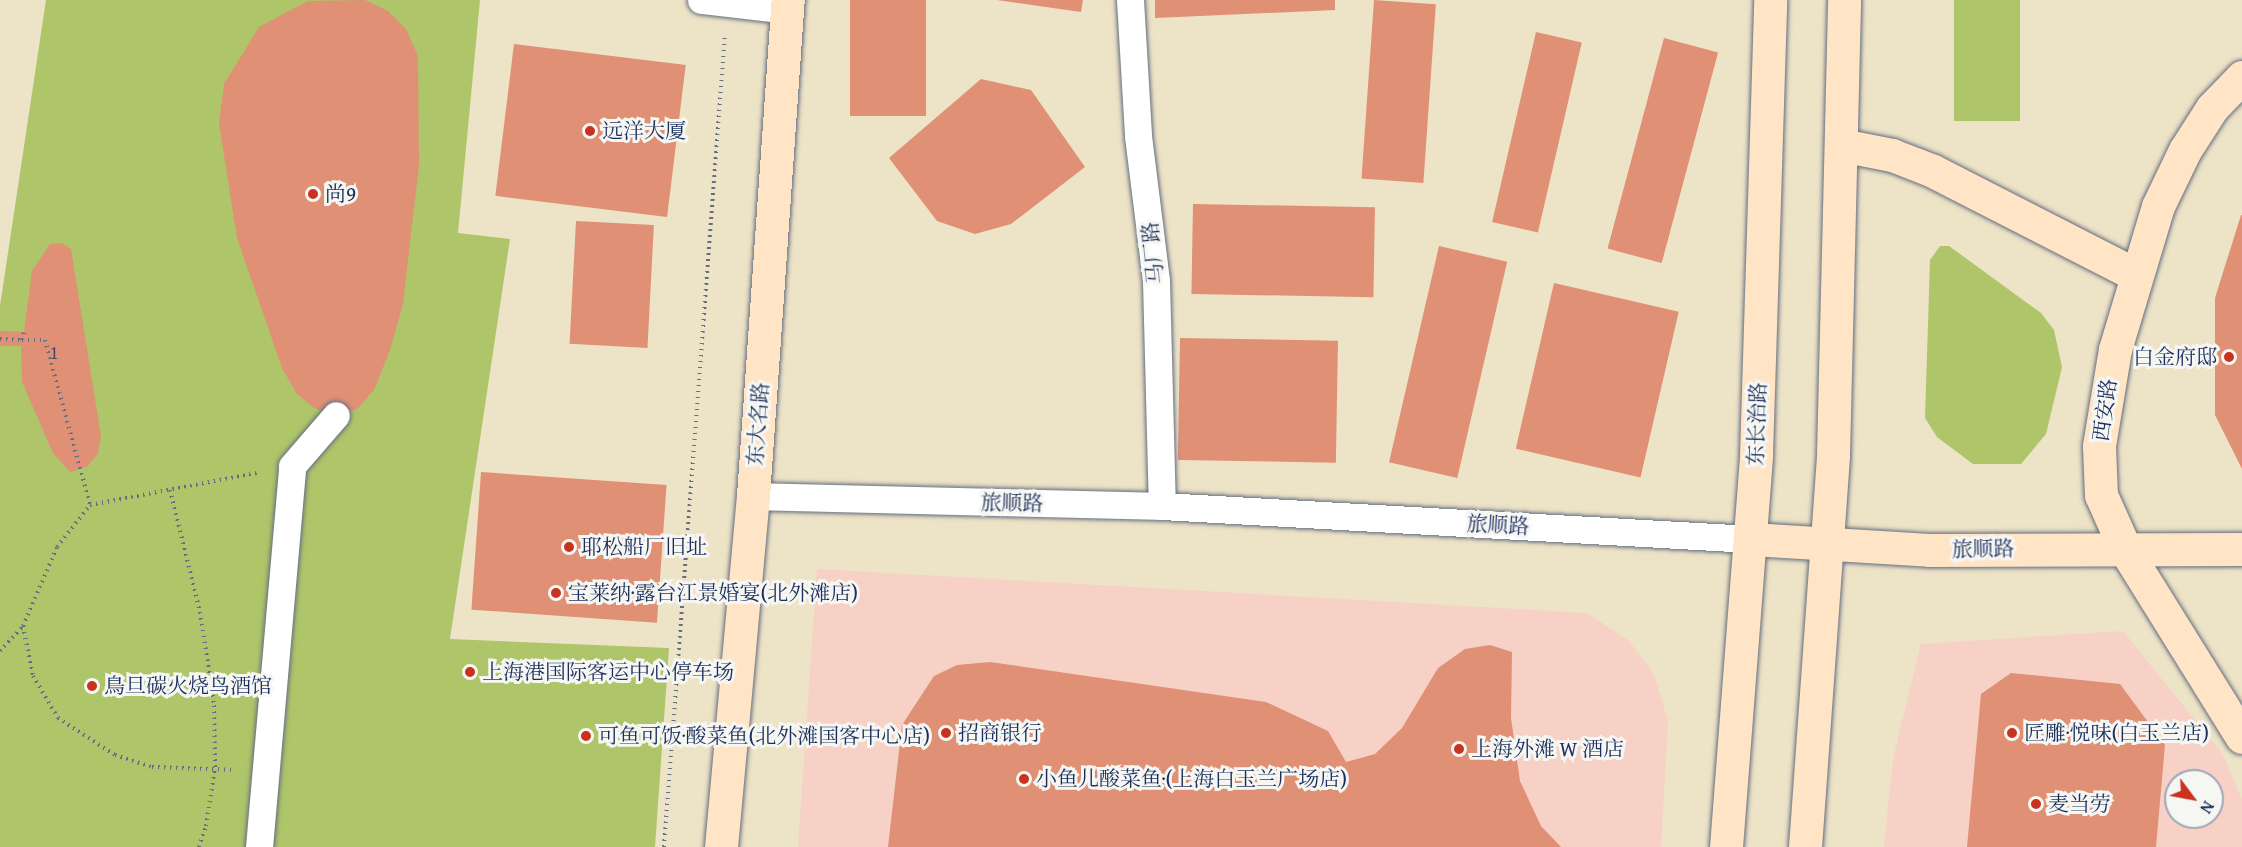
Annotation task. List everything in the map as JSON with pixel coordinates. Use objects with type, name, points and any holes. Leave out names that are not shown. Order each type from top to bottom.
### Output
[{"type":"main road","name":"东长治路","points":[[1726,847],[1751,539],[1770,0]]},
{"type":"main road","points":[[1805,847],[1828,544],[1844,0]]},
{"type":"main road","name":"东大名路","points":[[721,847],[753,496],[788,5]]},
{"type":"main road","name":"西安路","points":[[2242,77],[2212,108],[2185,150],[2134,274],[2099,446],[2101,495],[2126,551],[2242,737]]},
{"type":"main road","points":[[1841,145],[1892,155],[1933,171],[2134,274]]},
{"type":"main road","name":"旅顺路","points":[[1751,539],[1828,544],[2126,551],[2242,549]]},
{"type":"street","name":"马厂路","points":[[1130,0],[1138,136],[1156,281],[1162,506]]},
{"type":"street","points":[[714,2],[788,5]]},
{"type":"street","points":[[259,847],[292,466],[336,415]]},
{"type":"street","name":"旅顺路","points":[[753,496],[1162,506],[1751,539]]},
{"type":"path","points":[[664,847],[714,2]]},
{"type":"path","points":[[22,340],[24,332]]},
{"type":"path","points":[[0,339],[45,340],[90,505]]},
{"type":"path","points":[[0,651],[23,626],[57,547],[90,505],[292,466]]},
{"type":"path","points":[[170,489],[200,612],[214,703],[215,767],[206,826],[199,847]]},
{"type":"path","points":[[23,626],[33,676],[58,718],[116,754],[152,767],[265,772]]},
{"type":"shaded area","points":[[817,569],[1587,613],[1629,641],[1654,674],[1668,722],[1661,847],[798,847]]},
{"type":"shaded area","points":[[2123,631],[2223,755],[2242,799],[2242,847],[1884,847],[1893,759],[1921,644]]},
{"type":"green space","points":[[46,0],[480,0],[458,233],[510,239],[450,639],[669,648],[655,847],[0,847],[0,306]]},
{"type":"green space","points":[[1954,0],[2020,0],[2020,121],[1954,121]]},
{"type":"green space","points":[[1940,246],[1949,246],[2041,313],[2054,330],[2062,367],[2046,434],[2021,464],[1973,464],[1937,437],[1925,418],[1930,260]]},
{"type":"building","points":[[365,0],[388,11],[406,29],[418,56],[419,165],[403,304],[390,350],[374,390],[357,409],[336,415],[314,408],[297,394],[282,368],[237,238],[219,123],[224,84],[259,27],[308,1]]},
{"type":"building","points":[[850,0],[926,0],[926,116],[850,116]]},
{"type":"building","points":[[997,0],[1083,0],[1081,12]]},
{"type":"building","points":[[1155,0],[1335,0],[1335,10],[1155,18]]},
{"type":"building","points":[[1374,0],[1436,4],[1423,183],[1362,179]]},
{"type":"building","points":[[1536,32],[1582,43],[1538,233],[1492,222]]},
{"type":"building","points":[[1664,38],[1718,52],[1662,263],[1608,249]]},
{"type":"building","name":"远洋大厦","points":[[514,44],[686,65],[667,217],[495,196]]},
{"type":"building","points":[[981,79],[1031,90],[1085,167],[1011,224],[975,234],[937,221],[889,158]]},
{"type":"building","points":[[1193,204],[1375,207],[1373,297],[1191,294]]},
{"type":"building","name":"白金府邸","points":[[2241,215],[2242,469],[2215,415],[2215,298]]},
{"type":"building","points":[[576,221],[654,225],[647,348],[570,344]]},
{"type":"building","points":[[62,243],[71,249],[101,436],[98,453],[88,466],[70,472],[53,453],[22,382],[21,346],[0,346],[0,331],[24,332],[32,271],[50,244]]},
{"type":"building","points":[[1439,246],[1507,262],[1457,478],[1389,462]]},
{"type":"building","points":[[1554,283],[1679,312],[1640,477],[1516,449]]},
{"type":"building","points":[[1180,338],[1338,341],[1336,463],[1178,460]]},
{"type":"building","name":"耶松船厂旧址","points":[[481,472],[667,485],[657,623],[471,610]]},
{"type":"building","points":[[1490,645],[1512,652],[1511,718],[1520,781],[1541,826],[1561,847],[888,847],[902,725],[934,676],[957,665],[990,662],[1266,702],[1328,731],[1346,762],[1375,754],[1402,728],[1438,668],[1465,649]]},
{"type":"building","points":[[2011,673],[2120,684],[2165,745],[2156,847],[1967,847],[1981,694]]},
{"type":"place","name":"远洋大厦","points":[[590,131]]},
{"type":"place","name":"尚9","points":[[313,194]]},
{"type":"place","name":"白金府邸","points":[[2229,357]]},
{"type":"place","name":"耶松船厂旧址","points":[[569,547]]},
{"type":"place","name":"宝莱纳·露台江景婚宴(北外滩店)","points":[[556,593]]},
{"type":"place","name":"上海港国际客运中心停车场","points":[[470,672]]},
{"type":"place","name":"鳥旦碳火烧鸟酒馆","points":[[92,686]]},
{"type":"place","name":"招商银行","points":[[946,733]]},
{"type":"place","name":"匠雕·悦味(白玉兰店)","points":[[2012,733]]},
{"type":"place","name":"可鱼可饭·酸菜鱼(北外滩国客中心店)","points":[[586,736]]},
{"type":"place","name":"上海外滩 W 酒店","points":[[1459,749]]},
{"type":"place","name":"小鱼儿酸菜鱼·(上海白玉兰广场店)","points":[[1024,779]]},
{"type":"place","name":"麦当劳","points":[[2036,804]]}]
